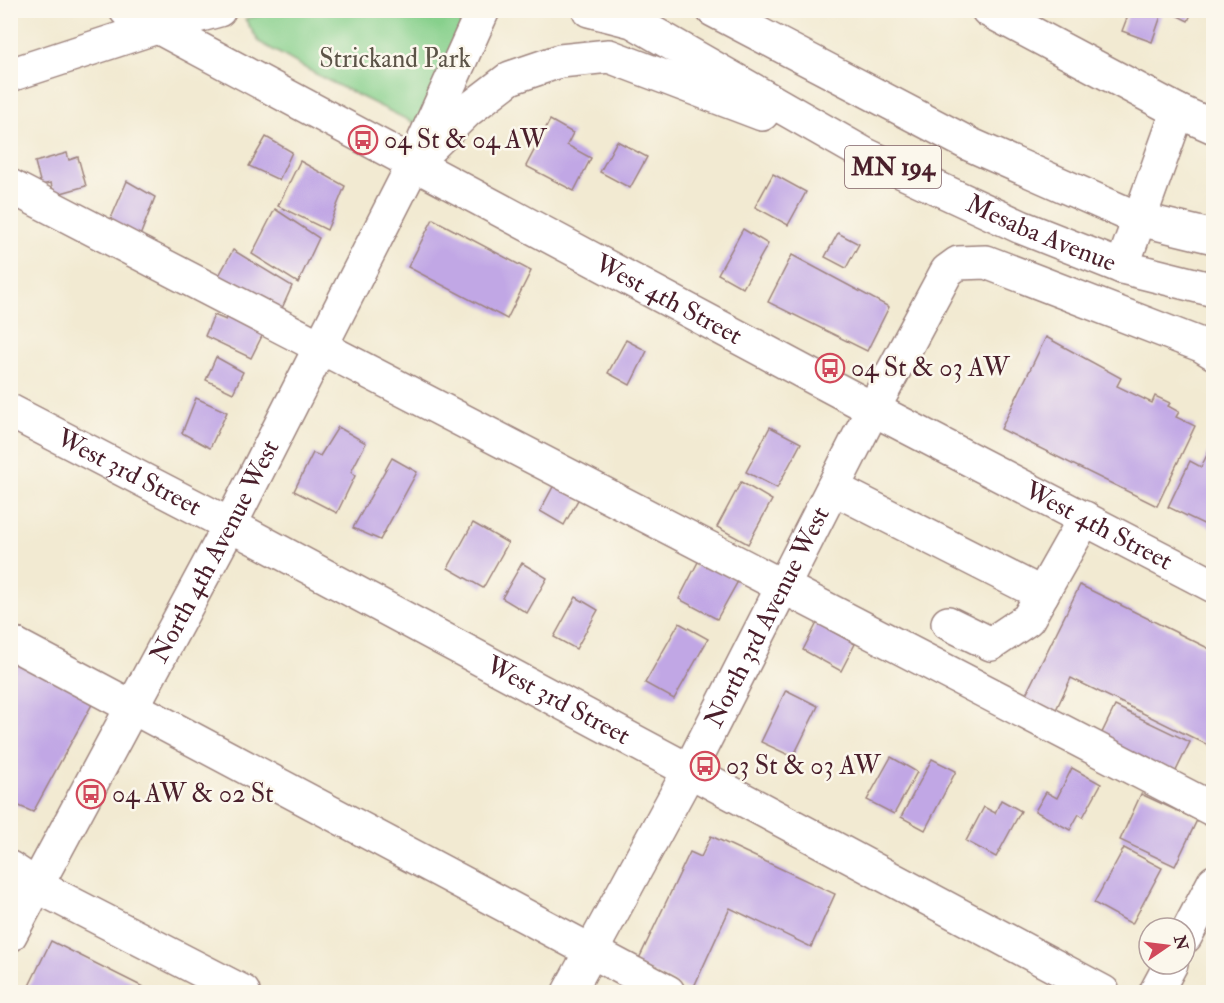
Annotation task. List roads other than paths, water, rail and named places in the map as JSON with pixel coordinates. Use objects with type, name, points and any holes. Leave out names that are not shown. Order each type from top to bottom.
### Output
[{"type":"main road","name":"West 4th Street","points":[[126,10],[873,409],[1214,586]]},
{"type":"main road","points":[[10,75],[157,27],[219,10]]},
{"type":"main road","name":"North 4th Avenue West","points":[[10,935],[230,525],[414,163],[483,10]]},
{"type":"main road","name":"Mesaba Avenue","points":[[589,10],[632,21],[866,154],[1021,227],[1122,267],[1214,290]]},
{"type":"main road","name":"Mesaba Avenue","points":[[713,10],[969,144],[1139,219],[1214,237]]},
{"type":"main road","points":[[988,10],[1178,111],[1214,127]]},
{"type":"main road","points":[[414,163],[467,111],[510,78],[560,61],[609,56],[866,154]]},
{"type":"main road","points":[[1122,267],[1178,111]]},
{"type":"main road","points":[[10,186],[319,348],[784,585],[1214,810]]},
{"type":"main road","name":"North 3rd Avenue West","points":[[569,993],[688,773],[873,409],[947,271],[958,263],[986,262],[1201,345],[1214,353]]},
{"type":"main road","name":"West 3rd Street","points":[[10,411],[230,525],[688,773],[1103,993]]},
{"type":"main road","points":[[833,488],[1042,594]]},
{"type":"main road","points":[[948,623],[992,644],[1028,619],[1085,518]]},
{"type":"main road","points":[[10,642],[668,993]]},
{"type":"main road","points":[[10,868],[37,886],[243,993]]},
{"type":"main road","points":[[1196,916],[1214,882]]},
{"type":"main road","points":[[1156,993],[1165,976]]},
{"type":"place","name":"04 St & 04 AW","points":[[363,140]]},
{"type":"place","name":"04 St & 03 AW","points":[[830,368]]},
{"type":"place","name":"03 St & 03 AW","points":[[705,766]]},
{"type":"place","name":"04 AW & 02 St","points":[[91,794]]},
{"type":"park label","name":"Strickand Park","points":[[395,59]]}]
